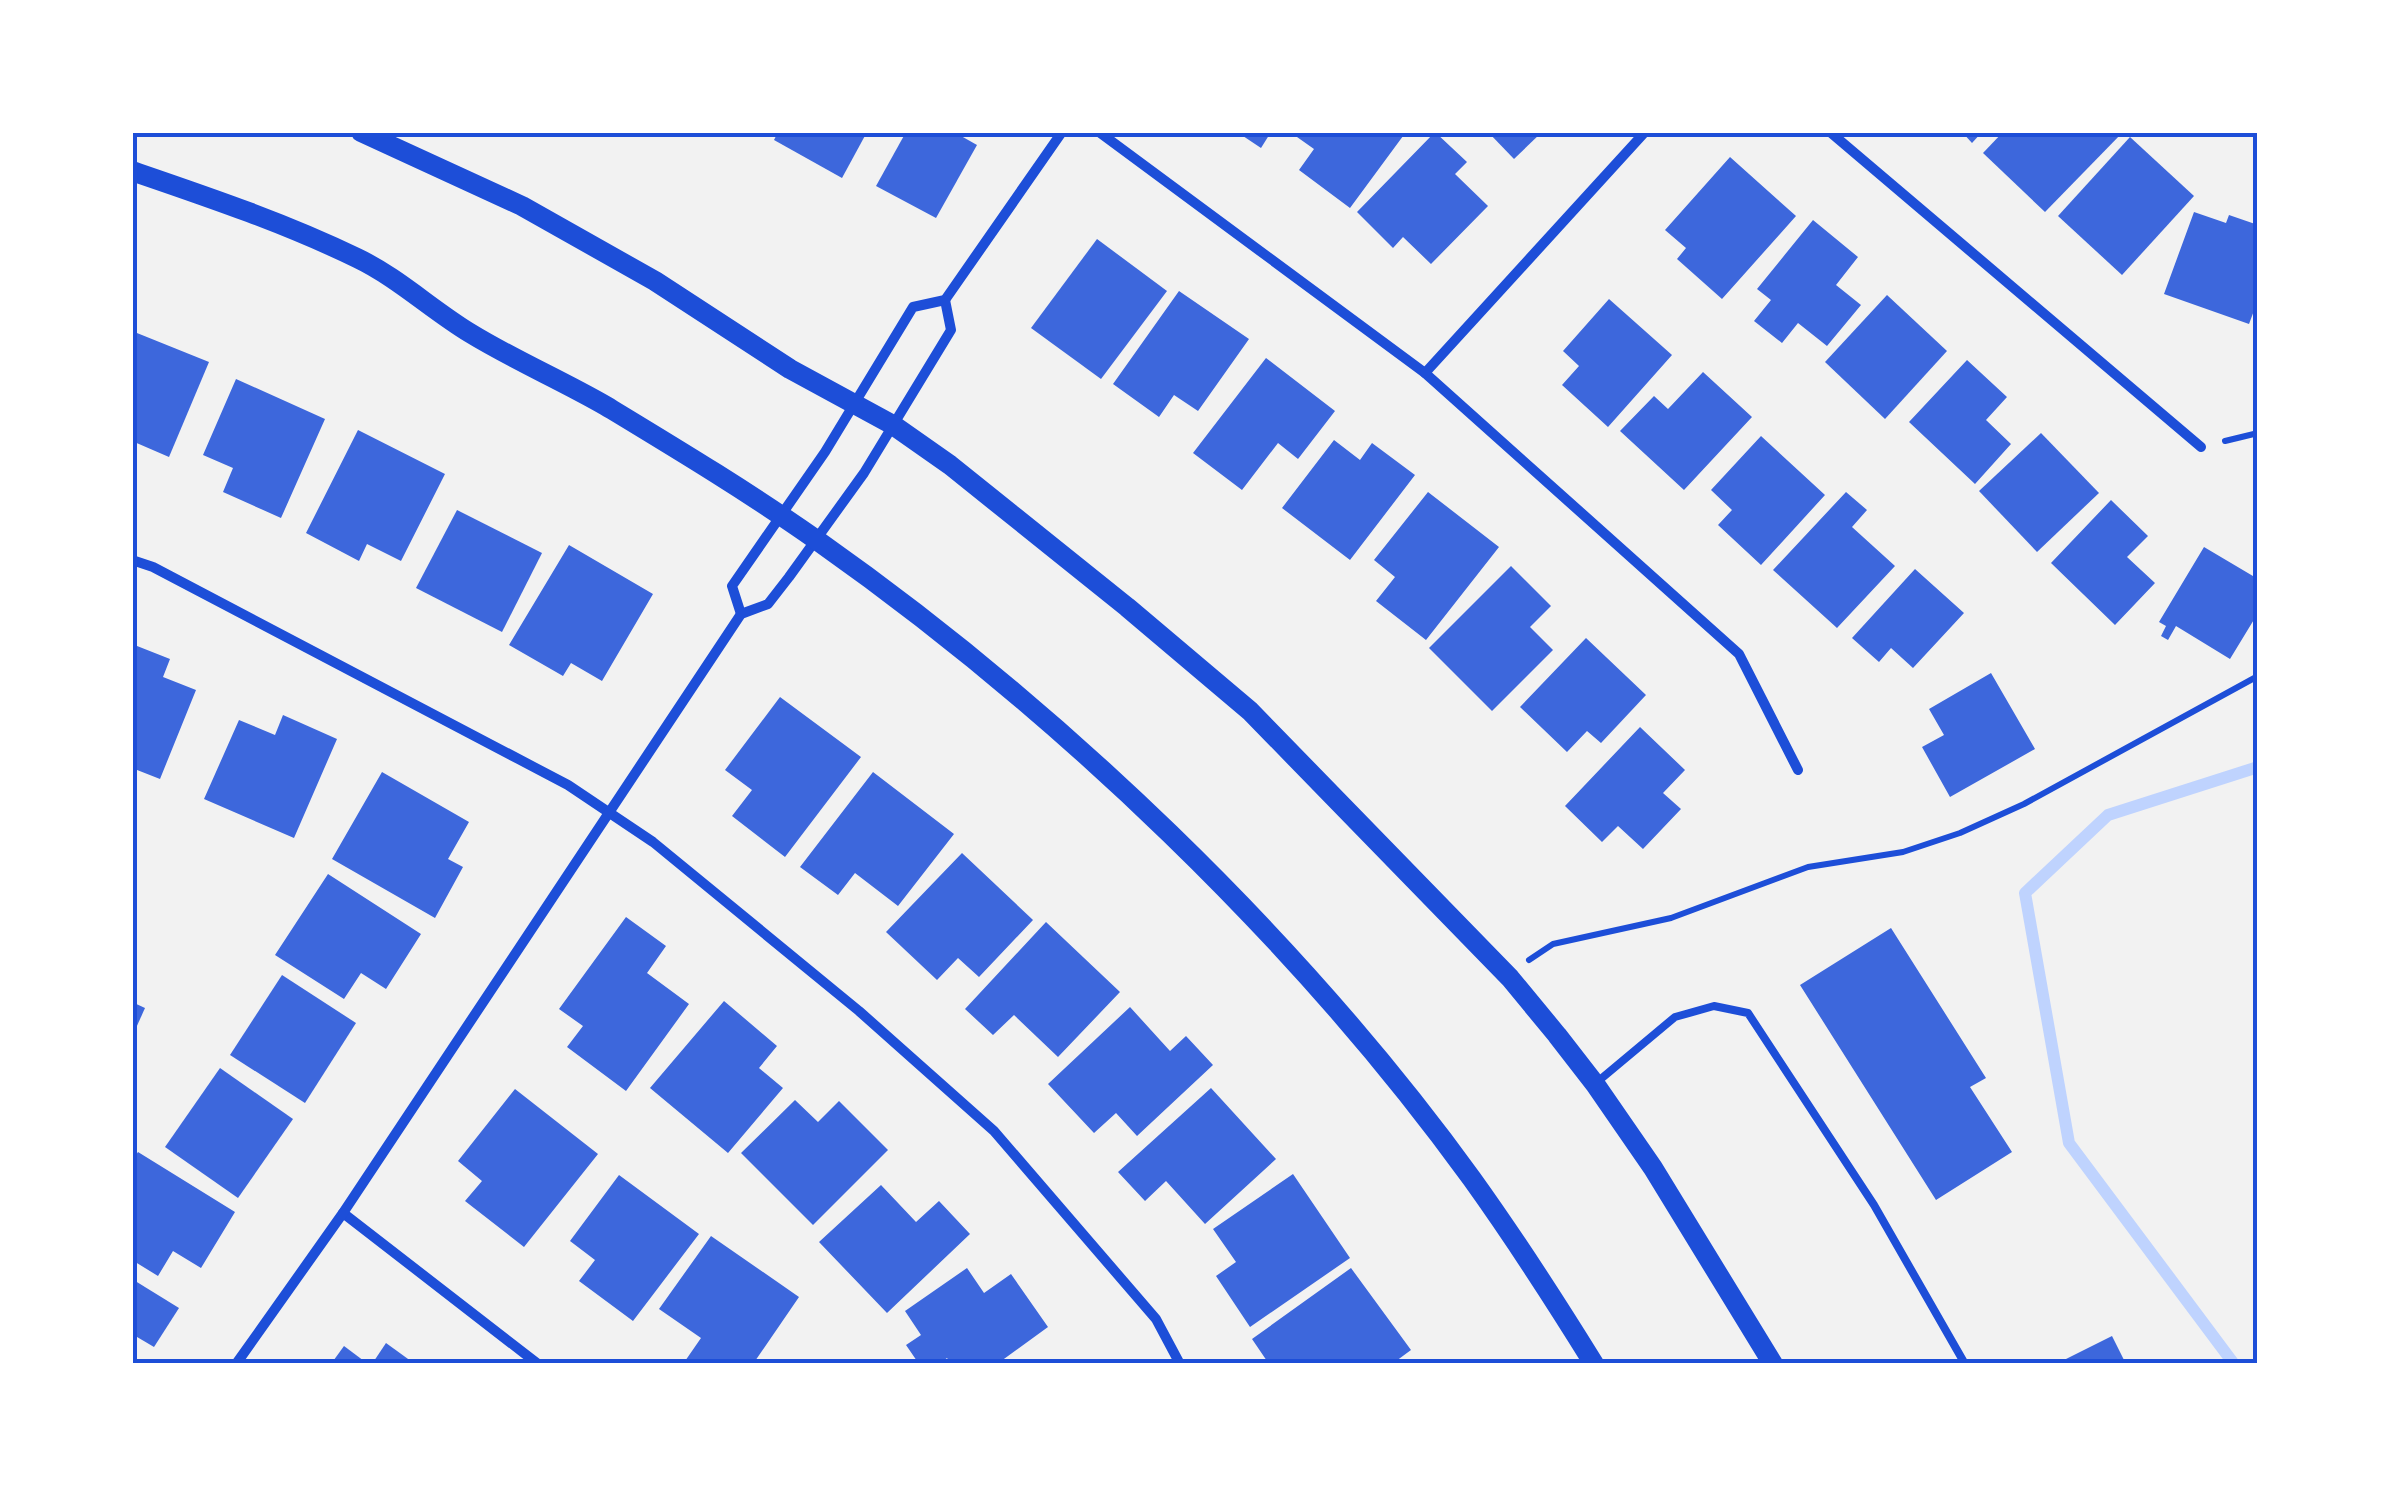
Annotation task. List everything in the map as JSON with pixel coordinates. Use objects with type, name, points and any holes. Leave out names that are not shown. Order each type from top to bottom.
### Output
[{"type":"main road","points":[[361,132],[522,206],[655,281],[790,369],[893,424],[1127,607],[1250,710],[1510,978],[1595,1084],[1735,1296],[1774,1364]]},
{"type":"main road","points":[[132,171],[230,205],[362,260],[469,333],[604,405],[815,539],[1057,729],[1219,885],[1307,978],[1392,1077],[1469,1175],[1594,1364]]},
{"type":"street","points":[[741,614],[732,586],[856,403],[912,308],[945,300],[1062,132]]},
{"type":"street","points":[[1099,132],[1425,373],[1739,654],[1798,770]]},
{"type":"street","points":[[1425,373],[1645,132]]},
{"type":"street","points":[[1830,132],[2200,447]]},
{"type":"street","points":[[236,1364],[343,1213],[741,614],[768,604],[864,473],[951,330],[945,300]]},
{"type":"street","points":[[132,560],[153,566],[568,785],[653,842],[844,998],[994,1131],[1156,1320],[1180,1364]]},
{"type":"street","points":[[343,1213],[538,1364]]},
{"type":"lane","points":[[1595,1084],[1675,1017],[1714,1006],[1748,1013],[1874,1205],[1964,1364]]},
{"type":"path","points":[[2200,447],[2258,433]]},
{"type":"path","points":[[1510,978],[1553,944],[1671,918],[1808,867],[1903,852],[1960,833],[2024,804],[2258,676]]},
{"type":"building","points":[[778,132],[867,132],[842,178],[774,140]]},
{"type":"building","points":[[906,132],[954,132],[977,145],[936,218],[876,186]]},
{"type":"building","points":[[1237,132],[1271,132],[1261,148]]},
{"type":"building","points":[[1300,132],[1406,132],[1350,208],[1299,170],[1314,149],[1297,137]]},
{"type":"building","points":[[1435,132],[1467,162],[1455,174],[1488,206],[1431,264],[1403,237],[1393,248],[1357,212]]},
{"type":"building","points":[[1488,132],[1542,132],[1514,159]]},
{"type":"building","points":[[1962,132],[1982,132],[1972,143]]},
{"type":"building","points":[[2003,132],[2123,132],[2045,212],[1983,153]]},
{"type":"building","points":[[2130,137],[2194,196],[2122,275],[2058,216]]},
{"type":"building","points":[[1730,157],[1796,216],[1722,299],[1677,259],[1686,248],[1665,230]]},
{"type":"building","points":[[2194,212],[2226,223],[2229,215],[2258,225],[2258,300],[2249,324],[2164,294]]},
{"type":"building","points":[[1813,220],[1858,257],[1836,285],[1861,305],[1827,346],[1798,323],[1782,343],[1754,321],[1771,300],[1757,289]]},
{"type":"building","points":[[1097,239],[1167,291],[1101,379],[1031,328]]},
{"type":"building","points":[[1179,291],[1249,339],[1198,411],[1174,395],[1159,417],[1113,384]]},
{"type":"building","points":[[1887,295],[1947,351],[1885,419],[1825,362]]},
{"type":"building","points":[[1609,299],[1672,355],[1608,427],[1562,385],[1579,366],[1563,351]]},
{"type":"building","points":[[132,331],[209,362],[169,457],[132,441]]},
{"type":"building","points":[[1266,358],[1335,411],[1298,459],[1278,443],[1242,490],[1193,453]]},
{"type":"building","points":[[1967,360],[2007,397],[1986,420],[2011,444],[1975,484],[1909,422]]},
{"type":"building","points":[[1703,372],[1752,417],[1684,490],[1620,431],[1654,396],[1668,409]]},
{"type":"building","points":[[236,379],[325,419],[281,518],[223,492],[233,468],[203,455]]},
{"type":"building","points":[[358,430],[445,474],[401,561],[367,544],[359,561],[306,533]]},
{"type":"building","points":[[2041,433],[2099,493],[2037,552],[1979,491]]},
{"type":"building","points":[[1761,436],[1825,495],[1761,565],[1718,525],[1732,510],[1711,490]]},
{"type":"building","points":[[1334,440],[1360,460],[1372,443],[1415,475],[1350,560],[1282,508]]},
{"type":"building","points":[[1428,492],[1499,547],[1426,640],[1376,601],[1395,577],[1374,560]]},
{"type":"building","points":[[1846,492],[1867,510],[1852,527],[1895,566],[1837,628],[1773,570]]},
{"type":"building","points":[[2111,500],[2148,536],[2127,557],[2155,583],[2115,625],[2051,563]]},
{"type":"building","points":[[457,510],[542,553],[502,632],[416,588]]},
{"type":"building","points":[[569,545],[653,594],[602,681],[571,663],[563,676],[509,645]]},
{"type":"building","points":[[2204,547],[2258,579],[2258,613],[2230,659],[2176,626],[2168,640],[2161,636],[2166,626],[2159,622]]},
{"type":"building","points":[[1511,566],[1551,606],[1530,627],[1553,650],[1492,711],[1429,648]]},
{"type":"building","points":[[1915,569],[1964,613],[1913,668],[1891,648],[1879,662],[1852,638]]},
{"type":"building","points":[[1586,638],[1646,695],[1601,743],[1587,731],[1567,752],[1520,707]]},
{"type":"building","points":[[132,644],[170,659],[163,677],[196,690],[160,779],[132,768]]},
{"type":"building","points":[[1991,673],[2035,749],[1950,797],[1922,747],[1944,735],[1929,709]]},
{"type":"building","points":[[780,697],[861,757],[785,857],[732,816],[752,790],[725,770]]},
{"type":"building","points":[[283,715],[337,739],[294,838],[204,799],[239,720],[275,735]]},
{"type":"building","points":[[1640,727],[1685,770],[1663,793],[1681,809],[1643,849],[1618,826],[1602,842],[1565,806]]},
{"type":"building","points":[[382,772],[469,822],[448,859],[463,867],[435,918],[332,859]]},
{"type":"building","points":[[873,772],[954,834],[898,906],[855,873],[838,895],[800,867]]},
{"type":"building","points":[[962,853],[1033,920],[979,977],[958,958],[937,980],[886,932]]},
{"type":"building","points":[[328,874],[421,934],[386,989],[361,973],[344,999],[275,955]]},
{"type":"building","points":[[626,917],[666,946],[647,973],[689,1004],[626,1091],[567,1047],[583,1026],[559,1009]]},
{"type":"building","points":[[1046,922],[1120,992],[1058,1057],[1014,1015],[993,1035],[965,1009]]},
{"type":"building","points":[[1891,928],[1986,1078],[1970,1087],[2012,1152],[1936,1200],[1800,985]]},
{"type":"building","points":[[282,975],[356,1023],[305,1103],[230,1055]]},
{"type":"building","points":[[724,1001],[777,1046],[759,1068],[783,1088],[728,1153],[650,1088]]},
{"type":"building","points":[[132,1002],[145,1008],[132,1037]]},
{"type":"building","points":[[1130,1007],[1170,1051],[1186,1036],[1213,1065],[1137,1136],[1116,1113],[1094,1133],[1048,1084]]},
{"type":"building","points":[[220,1068],[293,1119],[238,1198],[165,1147]]},
{"type":"building","points":[[1211,1088],[1276,1159],[1205,1224],[1166,1181],[1145,1201],[1118,1172]]},
{"type":"building","points":[[515,1089],[598,1154],[524,1247],[465,1201],[482,1181],[458,1161]]},
{"type":"building","points":[[795,1100],[818,1122],[839,1101],[888,1150],[813,1225],[741,1153]]},
{"type":"building","points":[[138,1152],[235,1212],[201,1268],[173,1251],[158,1276],[132,1260],[132,1161]]},
{"type":"building","points":[[1293,1174],[1350,1258],[1250,1327],[1216,1276],[1236,1262],[1213,1229]]},
{"type":"building","points":[[619,1175],[699,1234],[633,1321],[579,1281],[595,1260],[570,1241]]},
{"type":"building","points":[[881,1185],[916,1222],[939,1201],[970,1234],[887,1313],[819,1242]]},
{"type":"building","points":[[711,1236],[799,1297],[753,1364],[683,1364],[701,1338],[659,1309]]},
{"type":"building","points":[[967,1268],[984,1293],[1011,1274],[1048,1327],[997,1364],[951,1364],[947,1358],[939,1364],[919,1364],[906,1345],[921,1335],[905,1311]]},
{"type":"building","points":[[1351,1268],[1411,1350],[1392,1364],[1304,1364],[1302,1360],[1296,1364],[1269,1364],[1252,1339]]},
{"type":"building","points":[[132,1279],[179,1308],[154,1347],[132,1334]]},
{"type":"building","points":[[2112,1336],[2126,1364],[2056,1364]]},
{"type":"building","points":[[386,1343],[415,1364],[372,1364]]},
{"type":"building","points":[[344,1346],[368,1364],[331,1364]]},
{"type":"waterway","points":[[2234,1364],[2069,1143],[2025,893],[2108,815],[2258,767]]}]
